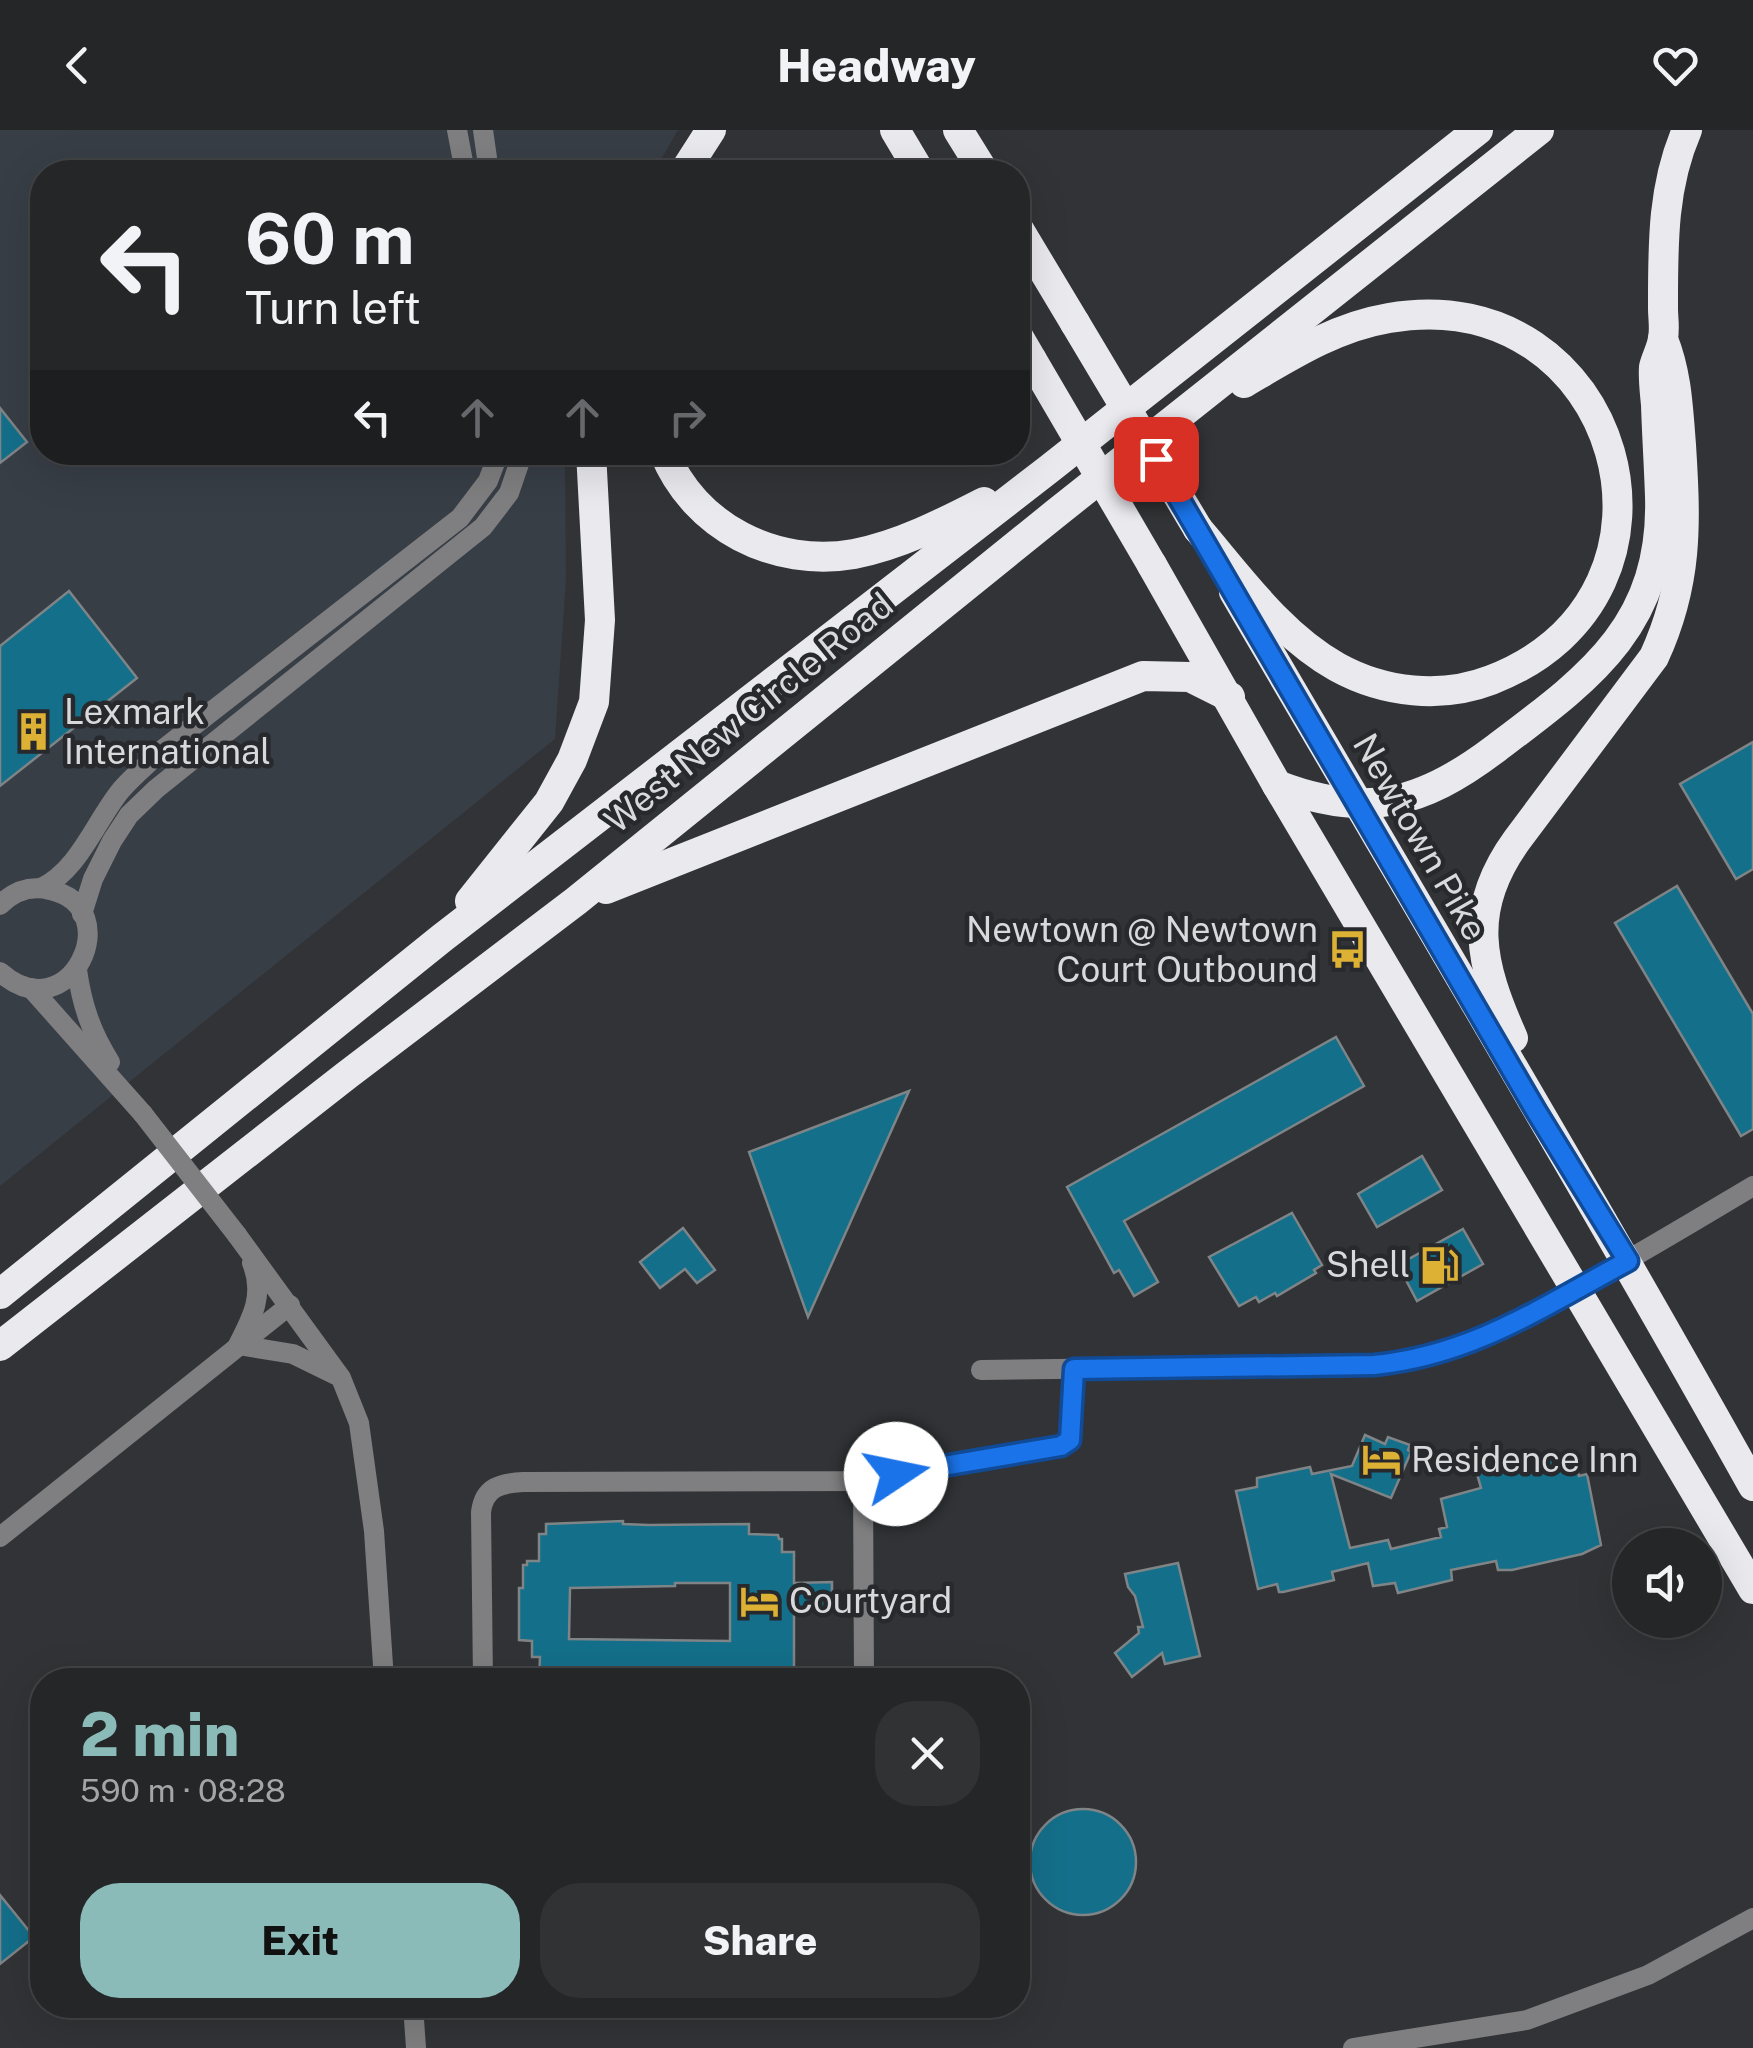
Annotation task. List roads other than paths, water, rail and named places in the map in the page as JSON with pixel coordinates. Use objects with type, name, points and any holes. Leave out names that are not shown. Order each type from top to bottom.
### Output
[{"type":"highway","points":[[691,160],[710,130]]},
{"type":"highway","points":[[895,130],[913,160]]},
{"type":"highway","points":[[958,130],[977,160]]},
{"type":"highway","name":"West New Circle Road","points":[[0,1294],[442,938],[1478,130]]},
{"type":"highway","name":"West New Circle Road","points":[[0,1346],[576,902],[1539,130]]},
{"type":"highway","points":[[1277,784],[1309,797],[1358,806],[1396,801],[1432,788],[1474,765],[1554,704],[1596,667],[1628,628],[1648,590],[1658,546],[1654,368],[1663,339],[1665,210],[1675,158],[1688,130]]},
{"type":"highway","name":"Newtown Pike","points":[[1030,248],[1628,1261],[1753,1486]]},
{"type":"highway","points":[[1159,432],[1323,338],[1388,318],[1450,315],[1505,330],[1532,345],[1578,386],[1606,434],[1614,460],[1618,523],[1611,556],[1598,587],[1563,636],[1534,660],[1506,674],[1477,686],[1447,692],[1410,691],[1338,668],[1274,618],[1198,529]]},
{"type":"highway","points":[[1569,1165],[1492,992],[1485,961],[1484,907],[1500,863],[1638,681],[1668,628],[1682,572],[1686,506],[1676,372],[1663,339]]},
{"type":"highway","points":[[1030,361],[1753,1589]]},
{"type":"highway","points":[[442,938],[549,802],[572,760],[594,702],[600,620],[592,465]]},
{"type":"highway","points":[[669,465],[694,503],[721,526],[752,543],[787,554],[822,556],[888,546],[1049,468]]},
{"type":"highway","points":[[576,902],[1143,676],[1190,677],[1230,697]]},
{"type":"street","points":[[458,130],[463,160]]},
{"type":"street","points":[[482,130],[488,160]]},
{"type":"street","points":[[0,905],[17,892],[51,883],[72,863],[123,788],[162,751],[460,518],[488,481],[494,465]]},
{"type":"street","points":[[82,914],[99,866],[129,815],[195,757],[483,527],[508,493],[519,465]]},
{"type":"street","points":[[0,972],[31,988],[48,988],[77,970],[88,942],[82,914],[72,900],[41,888]]},
{"type":"street","points":[[77,970],[82,1002],[94,1035],[143,1114]]},
{"type":"street","points":[[31,988],[143,1114],[341,1378],[359,1423],[374,1531],[383,1668]]},
{"type":"street","points":[[981,1370],[1374,1365],[1416,1360],[1482,1340],[1628,1261],[1753,1186]]},
{"type":"street","points":[[236,1235],[258,1282],[254,1315],[238,1345]]},
{"type":"street","points":[[0,1537],[290,1306]]},
{"type":"street","points":[[238,1345],[293,1354],[341,1378]]},
{"type":"street","points":[[483,1668],[481,1512],[484,1497],[496,1486],[523,1482],[863,1480],[1061,1446],[1070,1440],[1074,1369]]},
{"type":"street","points":[[863,1480],[864,1668]]},
{"type":"street","points":[[1353,2048],[1527,2020],[1648,1975],[1753,1918]]},
{"type":"street","points":[[414,2018],[416,2048]]},
{"type":"place","name":"Lexmark International","points":[[34,732]]},
{"type":"place","name":"Newtown @ Newtown Court Outbound","points":[[1348,950]]},
{"type":"place","name":"Shell","points":[[1440,1265]]},
{"type":"place","name":"Residence Inn","points":[[1381,1460]]},
{"type":"place","name":"Courtyard","points":[[759,1601]]}]
